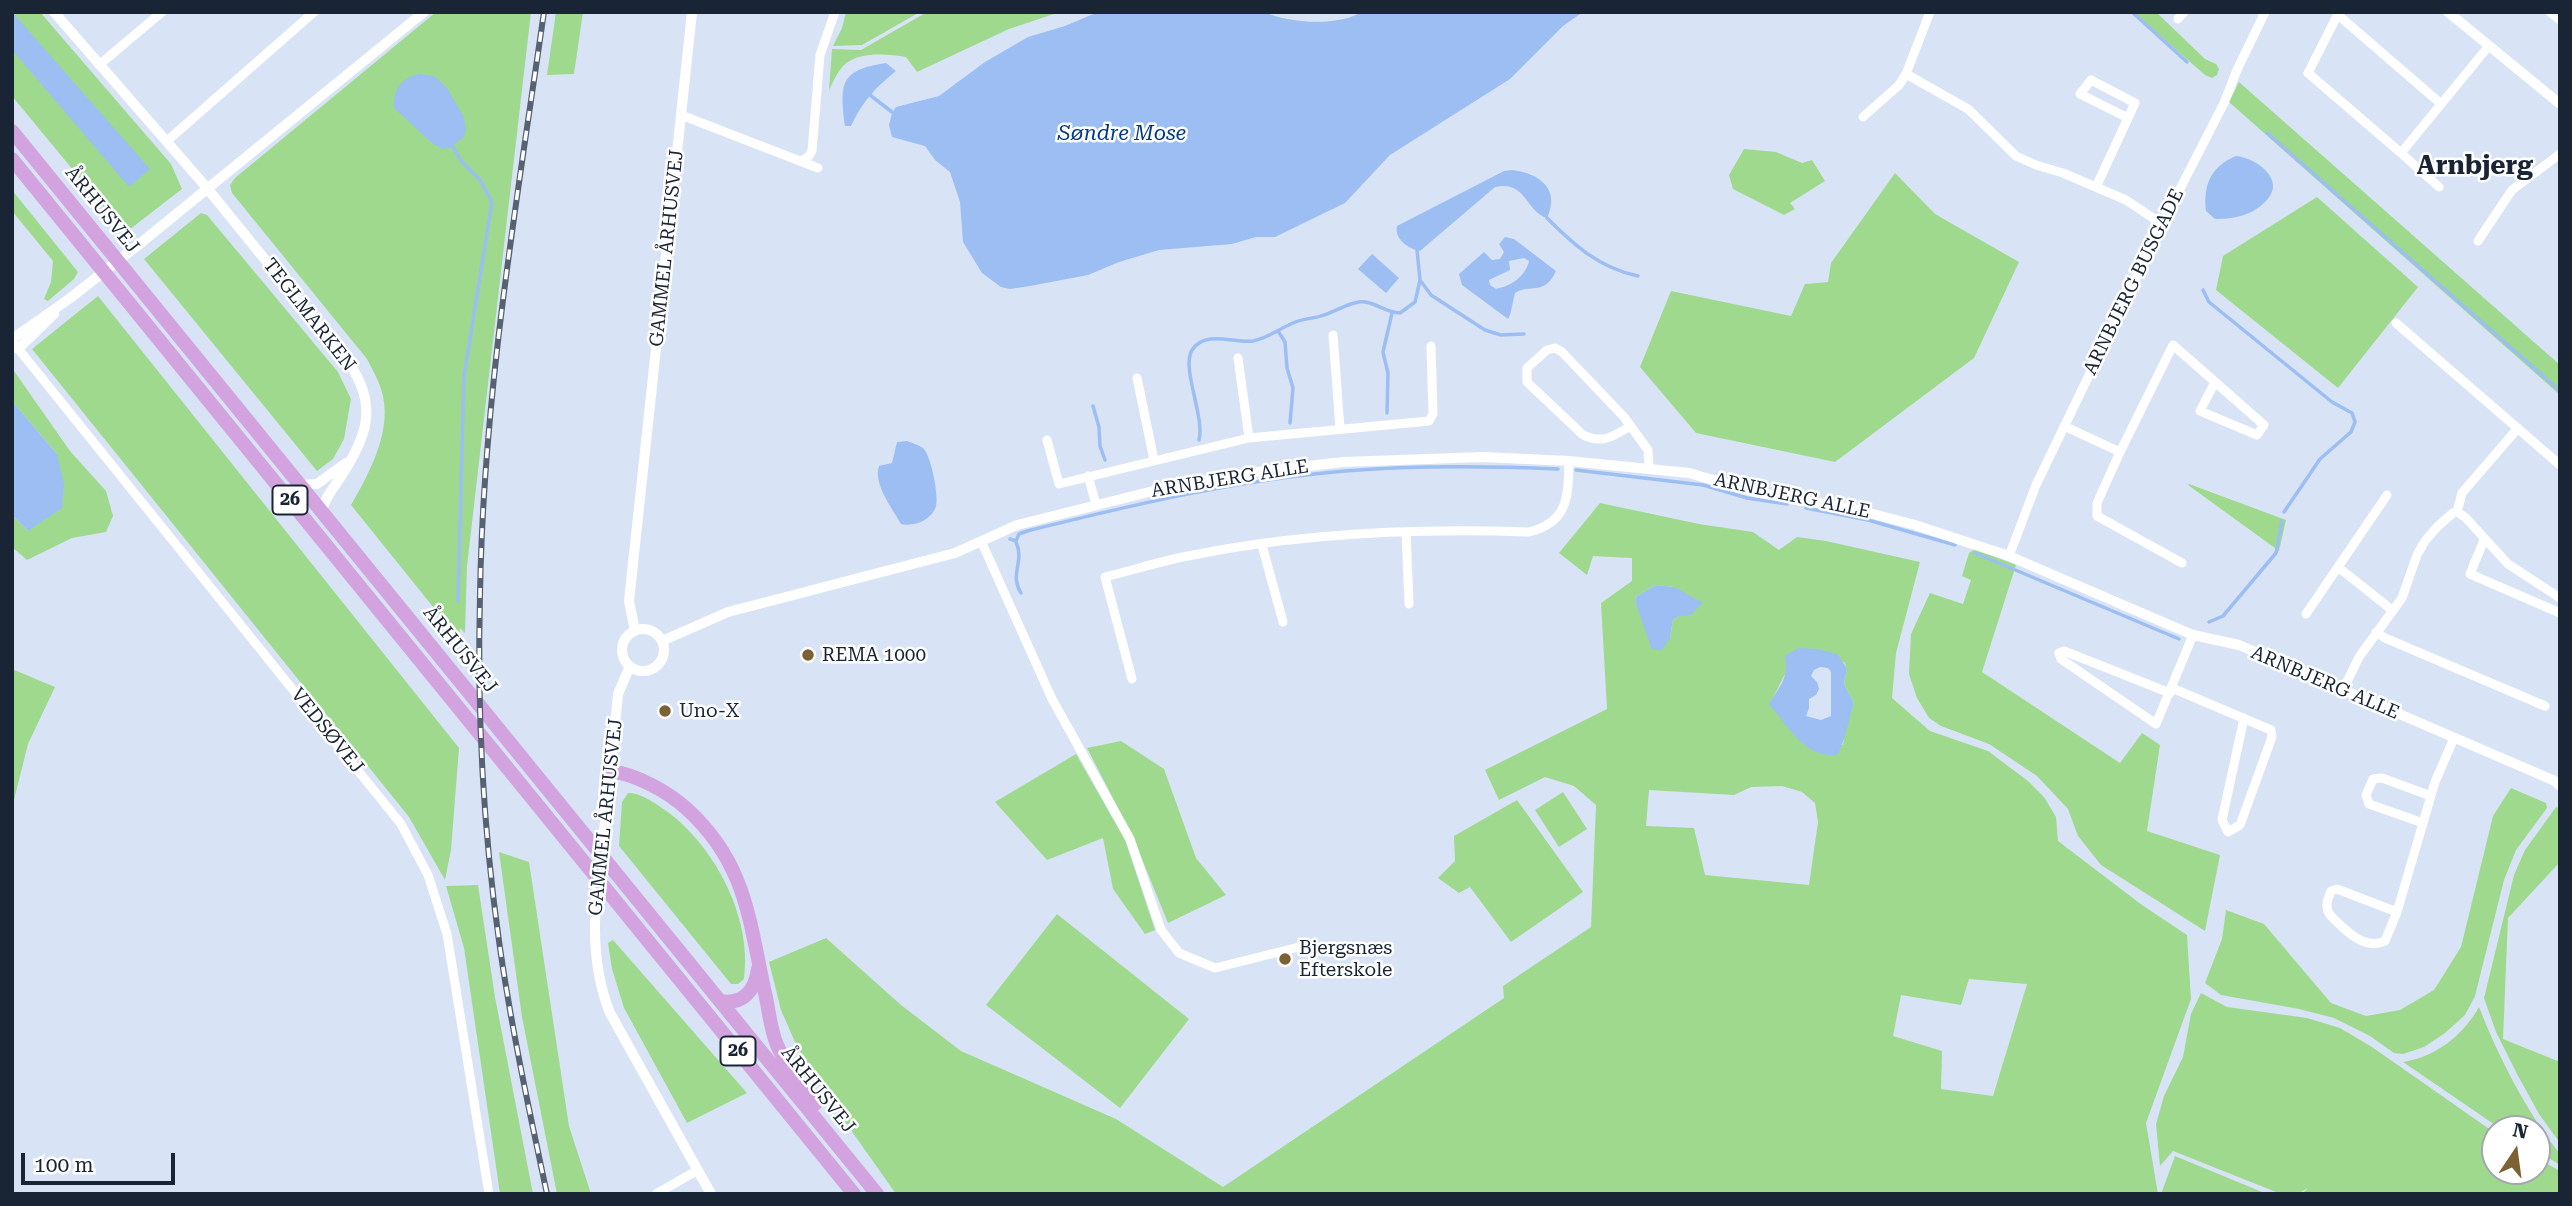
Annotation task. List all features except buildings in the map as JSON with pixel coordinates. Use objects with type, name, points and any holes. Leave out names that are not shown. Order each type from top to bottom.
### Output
[{"type":"main road","name":"ÅRHUSVEJ","points":[[12,131],[878,1194]]},
{"type":"main road","name":"ÅRHUSVEJ","points":[[12,159],[854,1194]]},
{"type":"main road","points":[[611,771],[621,772],[656,788],[678,802],[711,832],[727,857],[741,886],[750,917],[773,1033],[785,1060],[878,1194]]},
{"type":"main road","points":[[720,1001],[735,1002],[749,993],[759,966]]},
{"type":"street","name":"TEGLMARKEN","points":[[54,12],[208,188],[348,362],[361,384],[366,408],[365,429],[354,456],[327,495],[322,511]]},
{"type":"street","points":[[99,65],[162,12]]},
{"type":"street","points":[[167,141],[314,12]]},
{"type":"street","points":[[14,343],[424,12]]},
{"type":"street","name":"GAMMEL ÅRHUSVEJ","points":[[635,631],[629,601],[692,12]]},
{"type":"street","points":[[801,161],[812,151],[820,55],[835,12]]},
{"type":"street","points":[[1863,117],[1899,85],[1906,74],[1930,12]]},
{"type":"street","name":"ARNBJERG BUSGADE","points":[[2009,556],[2031,496],[2162,224],[2234,84],[2236,70],[2265,12]]},
{"type":"street","points":[[2448,12],[2560,104]]},
{"type":"street","points":[[2550,12],[2560,20]]},
{"type":"street","points":[[2438,187],[2308,73],[2339,13],[2440,103]]},
{"type":"street","points":[[2401,153],[2488,47]]},
{"type":"street","points":[[1906,74],[1968,109],[2016,156],[2126,200],[2162,224]]},
{"type":"street","points":[[2096,187],[2135,103],[2091,80],[2080,94],[2128,118]]},
{"type":"street","points":[[681,115],[818,168]]},
{"type":"street","points":[[2478,241],[2512,190],[2560,154]]},
{"type":"street","points":[[2396,323],[2560,465]]},
{"type":"street","points":[[1333,335],[1340,429]]},
{"type":"street","name":"VEDSØVEJ","points":[[14,343],[401,824],[428,875],[447,934],[489,1194]]},
{"type":"street","points":[[2182,563],[2097,516],[2098,503],[2173,345],[2216,382],[2264,425],[2257,435],[2200,411],[2216,382]]},
{"type":"street","points":[[1047,440],[1059,484],[1249,438],[1429,421],[1433,414],[1431,346]]},
{"type":"street","points":[[1629,428],[1604,440],[1593,440],[1583,435],[1527,382],[1527,368],[1547,350],[1555,348],[1562,352],[1623,417],[1648,450],[1649,468]]},
{"type":"street","points":[[1238,358],[1249,438]]},
{"type":"street","points":[[1136,379],[1154,460]]},
{"type":"street","points":[[2064,426],[2120,452]]},
{"type":"street","points":[[2458,512],[2462,494],[2518,428]]},
{"type":"street","points":[[301,485],[317,484],[354,456]]},
{"type":"street","name":"ARNBJERG ALLE","points":[[662,641],[728,612],[955,553],[1017,525],[1173,486],[1257,472],[1343,462],[1483,457],[1569,461],[1689,473],[1755,492],[1858,510],[1915,524],[2009,556],[2193,635],[2239,646],[2555,781],[2560,786]]},
{"type":"street","points":[[1132,679],[1105,577],[1194,554],[1352,534],[1406,531],[1529,532],[1545,528],[1555,520],[1566,501],[1569,461]]},
{"type":"street","points":[[1088,476],[1096,504]]},
{"type":"street","points":[[2306,614],[2387,495]]},
{"type":"street","points":[[2458,512],[2508,564],[2560,598]]},
{"type":"street","points":[[2343,690],[2359,657],[2402,597],[2417,555],[2426,541],[2438,526],[2458,512]]},
{"type":"street","points":[[1406,531],[1409,604]]},
{"type":"street","points":[[2484,540],[2470,574],[2560,613]]},
{"type":"street","points":[[982,542],[1052,699],[1130,839],[1161,930],[1179,953],[1214,968],[1307,945]]},
{"type":"street","points":[[1262,545],[1283,622]]},
{"type":"street","points":[[2337,567],[2392,610]]},
{"type":"street","points":[[650,630],[662,641],[664,653],[659,664],[653,668],[641,671],[625,662],[622,650],[626,638],[635,631],[650,630]]},
{"type":"street","points":[[2376,632],[2545,706]]},
{"type":"street","points":[[2193,635],[2171,691],[2156,724],[2061,659],[2059,653],[2064,651],[2171,691],[2244,718],[2271,730],[2272,737],[2239,825],[2228,832],[2222,820],[2244,718]]},
{"type":"street","name":"GAMMEL ÅRHUSVEJ","points":[[629,666],[618,694],[594,913],[596,955],[605,1000],[711,1194]]},
{"type":"street","points":[[2397,912],[2337,890],[2331,891],[2326,905],[2328,912],[2349,934],[2378,945],[2385,941],[2397,912],[2431,796],[2454,738]]},
{"type":"street","points":[[2423,823],[2369,804],[2366,795],[2373,779],[2382,778],[2431,796]]},
{"type":"street","points":[[656,1194],[698,1170]]},
{"type":"green space","points":[[12,12],[40,12],[171,164],[182,189],[125,233],[12,96]]},
{"type":"green space","points":[[436,12],[531,12],[467,566],[465,633],[460,628],[459,639],[351,505],[366,478],[382,434],[384,404],[375,374],[367,359],[232,193],[230,185],[235,178]]},
{"type":"green space","points":[[556,12],[583,12],[574,74],[547,75]]},
{"type":"green space","points":[[846,12],[920,12],[862,45],[833,46]]},
{"type":"green space","points":[[927,12],[1060,12],[1009,29],[917,72],[906,57],[857,57],[842,67],[829,90],[832,49],[861,50]]},
{"type":"green space","points":[[2133,12],[2156,12],[2205,59],[2216,64],[2219,69],[2217,75],[2212,78],[2205,75]]},
{"type":"green space","points":[[2239,82],[2560,365],[2560,395],[2229,102]]},
{"type":"green space","points":[[1744,149],[1776,152],[1802,163],[1812,160],[1825,181],[1790,203],[1795,209],[1784,215],[1733,189],[1729,175]]},
{"type":"green space","points":[[1895,173],[1935,214],[2019,262],[1974,358],[1835,462],[1696,433],[1640,367],[1671,291],[1791,316],[1805,284],[1828,282],[1831,263]]},
{"type":"green space","points":[[12,190],[78,272],[74,279],[48,301],[44,299],[51,282],[53,261],[12,211]]},
{"type":"green space","points":[[2317,197],[2418,287],[2338,388],[2216,290],[2223,256]]},
{"type":"green space","points":[[201,213],[207,215],[338,372],[351,399],[344,439],[333,459],[317,471],[144,259]]},
{"type":"green space","points":[[98,296],[459,748],[451,850],[445,880],[409,817],[32,349]]},
{"type":"green space","points":[[12,368],[70,451],[106,491],[113,516],[106,532],[72,538],[27,560],[12,547],[12,515],[28,531],[57,454],[12,401]]},
{"type":"green space","points":[[2188,485],[2286,520],[2279,551]]},
{"type":"green space","points":[[1600,503],[1699,524],[1753,532],[1779,550],[1797,537],[1920,562],[1896,653],[1892,698],[1930,731],[1988,751],[2028,781],[2044,797],[2056,817],[2058,841],[2142,905],[2187,935],[2191,999],[2146,1123],[2158,1194],[896,1194],[805,1065],[781,1010],[769,962],[826,938],[901,1005],[961,1051],[1116,1119],[1223,1187],[1504,998],[1503,986],[1591,927],[1596,805],[1574,786],[1545,777],[1499,800],[1485,770],[1607,709],[1601,603],[1632,581],[1632,558],[1593,556],[1587,575],[1559,553]],"holes":[[[1656,585],[1674,587],[1679,616],[1673,620],[1670,638],[1642,617],[1635,601],[1637,596]],[[1844,662],[1847,668],[1844,684],[1854,703],[1846,724],[1843,745],[1770,704],[1787,670]],[[1782,786],[1802,792],[1815,803],[1818,822],[1809,885],[1705,875],[1694,828],[1646,826],[1649,790],[1734,795],[1751,787]],[[1969,979],[2027,984],[1993,1096],[1941,1089],[1942,1051],[1893,1036],[1901,995],[1961,1005]]]},
{"type":"green space","points":[[1975,549],[2016,565],[1982,672],[2120,763],[2142,733],[2160,745],[2147,831],[2220,855],[2205,931],[2101,865],[2078,836],[2068,809],[2037,776],[1989,744],[1941,726],[1929,718],[1917,698],[1909,674],[1911,634],[1930,593],[1963,604],[1971,580],[1962,576],[1969,553]]},
{"type":"green space","points":[[12,669],[55,687],[28,744],[12,808]]},
{"type":"green space","points":[[1121,741],[1164,769],[1196,858],[1226,895],[1168,923],[1133,837],[1087,748]]},
{"type":"green space","points":[[1076,754],[1125,840],[1155,930],[1145,934],[1113,889],[1103,838],[1047,860],[995,802]]},
{"type":"green space","points":[[2511,788],[2546,803],[2547,808],[2516,850],[2504,880],[2475,996],[2465,1015],[2424,1047],[2403,1054],[2394,1053],[2370,1036],[2334,1018],[2221,995],[2205,983],[2222,939],[2226,910],[2264,924],[2331,1003],[2366,1016],[2400,1010],[2434,990],[2461,947],[2493,816]]},
{"type":"green space","points":[[1563,792],[1587,829],[1559,847],[1535,810]]},
{"type":"green space","points":[[628,793],[650,800],[681,823],[698,840],[726,883],[742,931],[745,955],[744,979],[738,984],[731,984],[619,846],[622,802]]},
{"type":"green space","points":[[1517,800],[1583,892],[1511,942],[1470,887],[1459,893],[1438,878],[1455,861],[1454,836]]},
{"type":"green space","points":[[2556,807],[2560,809],[2560,862],[2508,918],[2503,1039],[2560,1062],[2560,1143],[2551,1131],[2551,1115],[2540,1115],[2517,1074],[2496,1032],[2484,998],[2514,875],[2525,850]]},
{"type":"green space","points":[[499,852],[529,862],[569,1126],[591,1194],[557,1194],[522,1017]]},
{"type":"green space","points":[[478,885],[495,997],[533,1194],[500,1194],[464,948],[446,886]]},
{"type":"green space","points":[[1057,914],[1189,1019],[1120,1108],[986,1005]]},
{"type":"green space","points":[[613,940],[747,1093],[687,1123],[624,1008],[612,969],[608,943]]},
{"type":"green space","points":[[2201,993],[2227,1007],[2307,1018],[2340,1028],[2372,1047],[2481,1123],[2481,1185],[2551,1185],[2551,1166],[2560,1171],[2560,1194],[2302,1194],[2308,1188],[2297,1194],[2281,1194],[2173,1151],[2160,1166],[2156,1124],[2164,1096],[2183,1057],[2191,1014]]},
{"type":"green space","points":[[2479,1007],[2514,1084],[2533,1115],[2481,1115],[2403,1062],[2437,1050],[2457,1035]]},
{"type":"green space","points":[[2551,1141],[2560,1154],[2560,1165],[2551,1160]]},
{"type":"green space","points":[[2175,1156],[2267,1194],[2161,1194]]},
{"type":"water","points":[[12,12],[150,169],[129,187],[12,50]]},
{"type":"water","name":"Søndre Mose","points":[[1098,12],[1264,12],[1286,19],[1313,22],[1340,20],[1361,12],[1583,12],[1563,26],[1510,79],[1390,155],[1345,203],[1275,237],[1256,237],[1232,244],[1159,250],[1088,275],[1010,289],[1001,287],[982,273],[963,242],[960,202],[950,172],[935,160],[925,146],[892,137],[889,125],[892,113],[896,107],[939,96],[985,62],[1028,37]]},
{"type":"water","points":[[886,63],[896,71],[870,96],[851,126],[845,126],[843,89],[846,81],[859,70]]},
{"type":"water","points":[[420,74],[434,76],[447,88],[464,117],[464,137],[450,148],[443,149],[433,144],[394,108],[395,95],[400,85],[408,78]]},
{"type":"water","points":[[2236,156],[2253,161],[2267,172],[2273,186],[2271,194],[2260,207],[2248,214],[2215,219],[2206,211],[2206,193],[2210,177],[2220,165]]},
{"type":"water","points":[[1512,170],[1531,175],[1545,184],[1551,199],[1547,218],[1534,210],[1520,192],[1505,186],[1495,187],[1420,251],[1407,246],[1400,239],[1397,226],[1504,171]]},
{"type":"water","points":[[1505,237],[1514,239],[1556,271],[1542,287],[1515,293],[1508,319],[1462,285],[1459,274],[1484,252],[1492,260],[1500,259],[1504,252],[1499,244]],"holes":[[[1524,258],[1529,261],[1521,276],[1512,283],[1496,289],[1490,285],[1489,280],[1510,270],[1509,261]]]},
{"type":"water","points":[[1372,254],[1399,278],[1386,293],[1358,269]]},
{"type":"water","points":[[12,401],[57,454],[64,484],[62,508],[28,531],[12,515]]},
{"type":"water","points":[[907,441],[926,452],[934,476],[937,501],[934,511],[927,519],[906,525],[901,524],[889,503],[881,488],[878,473],[879,466],[892,463],[897,442]]},
{"type":"water","points":[[1656,585],[1674,587],[1703,603],[1690,615],[1679,616],[1673,620],[1670,638],[1662,650],[1652,650],[1635,601],[1637,596]]},
{"type":"water","points":[[1798,648],[1817,649],[1837,654],[1847,668],[1844,684],[1854,703],[1837,755],[1825,755],[1806,746],[1769,704],[1785,676],[1785,656]],"holes":[[[1820,667],[1828,668],[1831,672],[1831,716],[1821,720],[1806,716],[1809,699],[1816,695],[1819,689],[1811,676],[1814,670]]]},
{"type":"waterway","points":[[2132,12],[2187,62]]},
{"type":"waterway","points":[[870,95],[892,112]]},
{"type":"waterway","points":[[2267,133],[2560,391]]},
{"type":"waterway","points":[[451,143],[461,161],[480,180],[492,202],[464,376],[458,601]]},
{"type":"waterway","points":[[1547,218],[1588,254],[1611,267],[1638,276]]},
{"type":"waterway","points":[[1417,250],[1420,280],[1431,295],[1485,330],[1501,335],[1524,334]]},
{"type":"waterway","points":[[1199,440],[1199,419],[1189,368],[1189,358],[1198,344],[1212,339],[1258,340],[1297,321],[1359,302],[1400,313],[1415,302],[1420,280]]},
{"type":"waterway","points":[[2203,290],[2209,302],[2332,402],[2352,413],[2355,422],[2351,432],[2320,459],[2284,512]]},
{"type":"waterway","points":[[1387,413],[1388,373],[1383,352],[1392,313]]},
{"type":"waterway","points":[[1278,331],[1285,342],[1287,368],[1293,388],[1290,423]]},
{"type":"waterway","points":[[1093,406],[1105,460]]},
{"type":"waterway","points":[[1010,539],[1016,541],[1019,534],[1027,531],[1145,503],[1305,475],[1425,467],[1558,469]]},
{"type":"waterway","points":[[1576,470],[1703,485],[1747,498],[1787,504]]},
{"type":"waterway","points":[[1806,508],[1868,520],[1955,545]]},
{"type":"waterway","points":[[2209,622],[2223,616],[2276,553],[2282,521]]},
{"type":"waterway","points":[[1016,542],[1019,556],[1016,580],[1021,593]]},
{"type":"waterway","points":[[1975,553],[2179,639]]},
{"type":"railway","points":[[544,12],[494,376],[482,522],[479,638],[482,768],[493,898],[515,1036],[547,1194]]},
{"type":"place","name":"REMA 1000","points":[[808,655]]},
{"type":"place","name":"Uno-X","points":[[665,711]]},
{"type":"place","name":"Bjergsnæs Efterskole","points":[[1285,959]]},
{"type":"district","name":"Arnbjerg","points":[[2475,166]]}]
